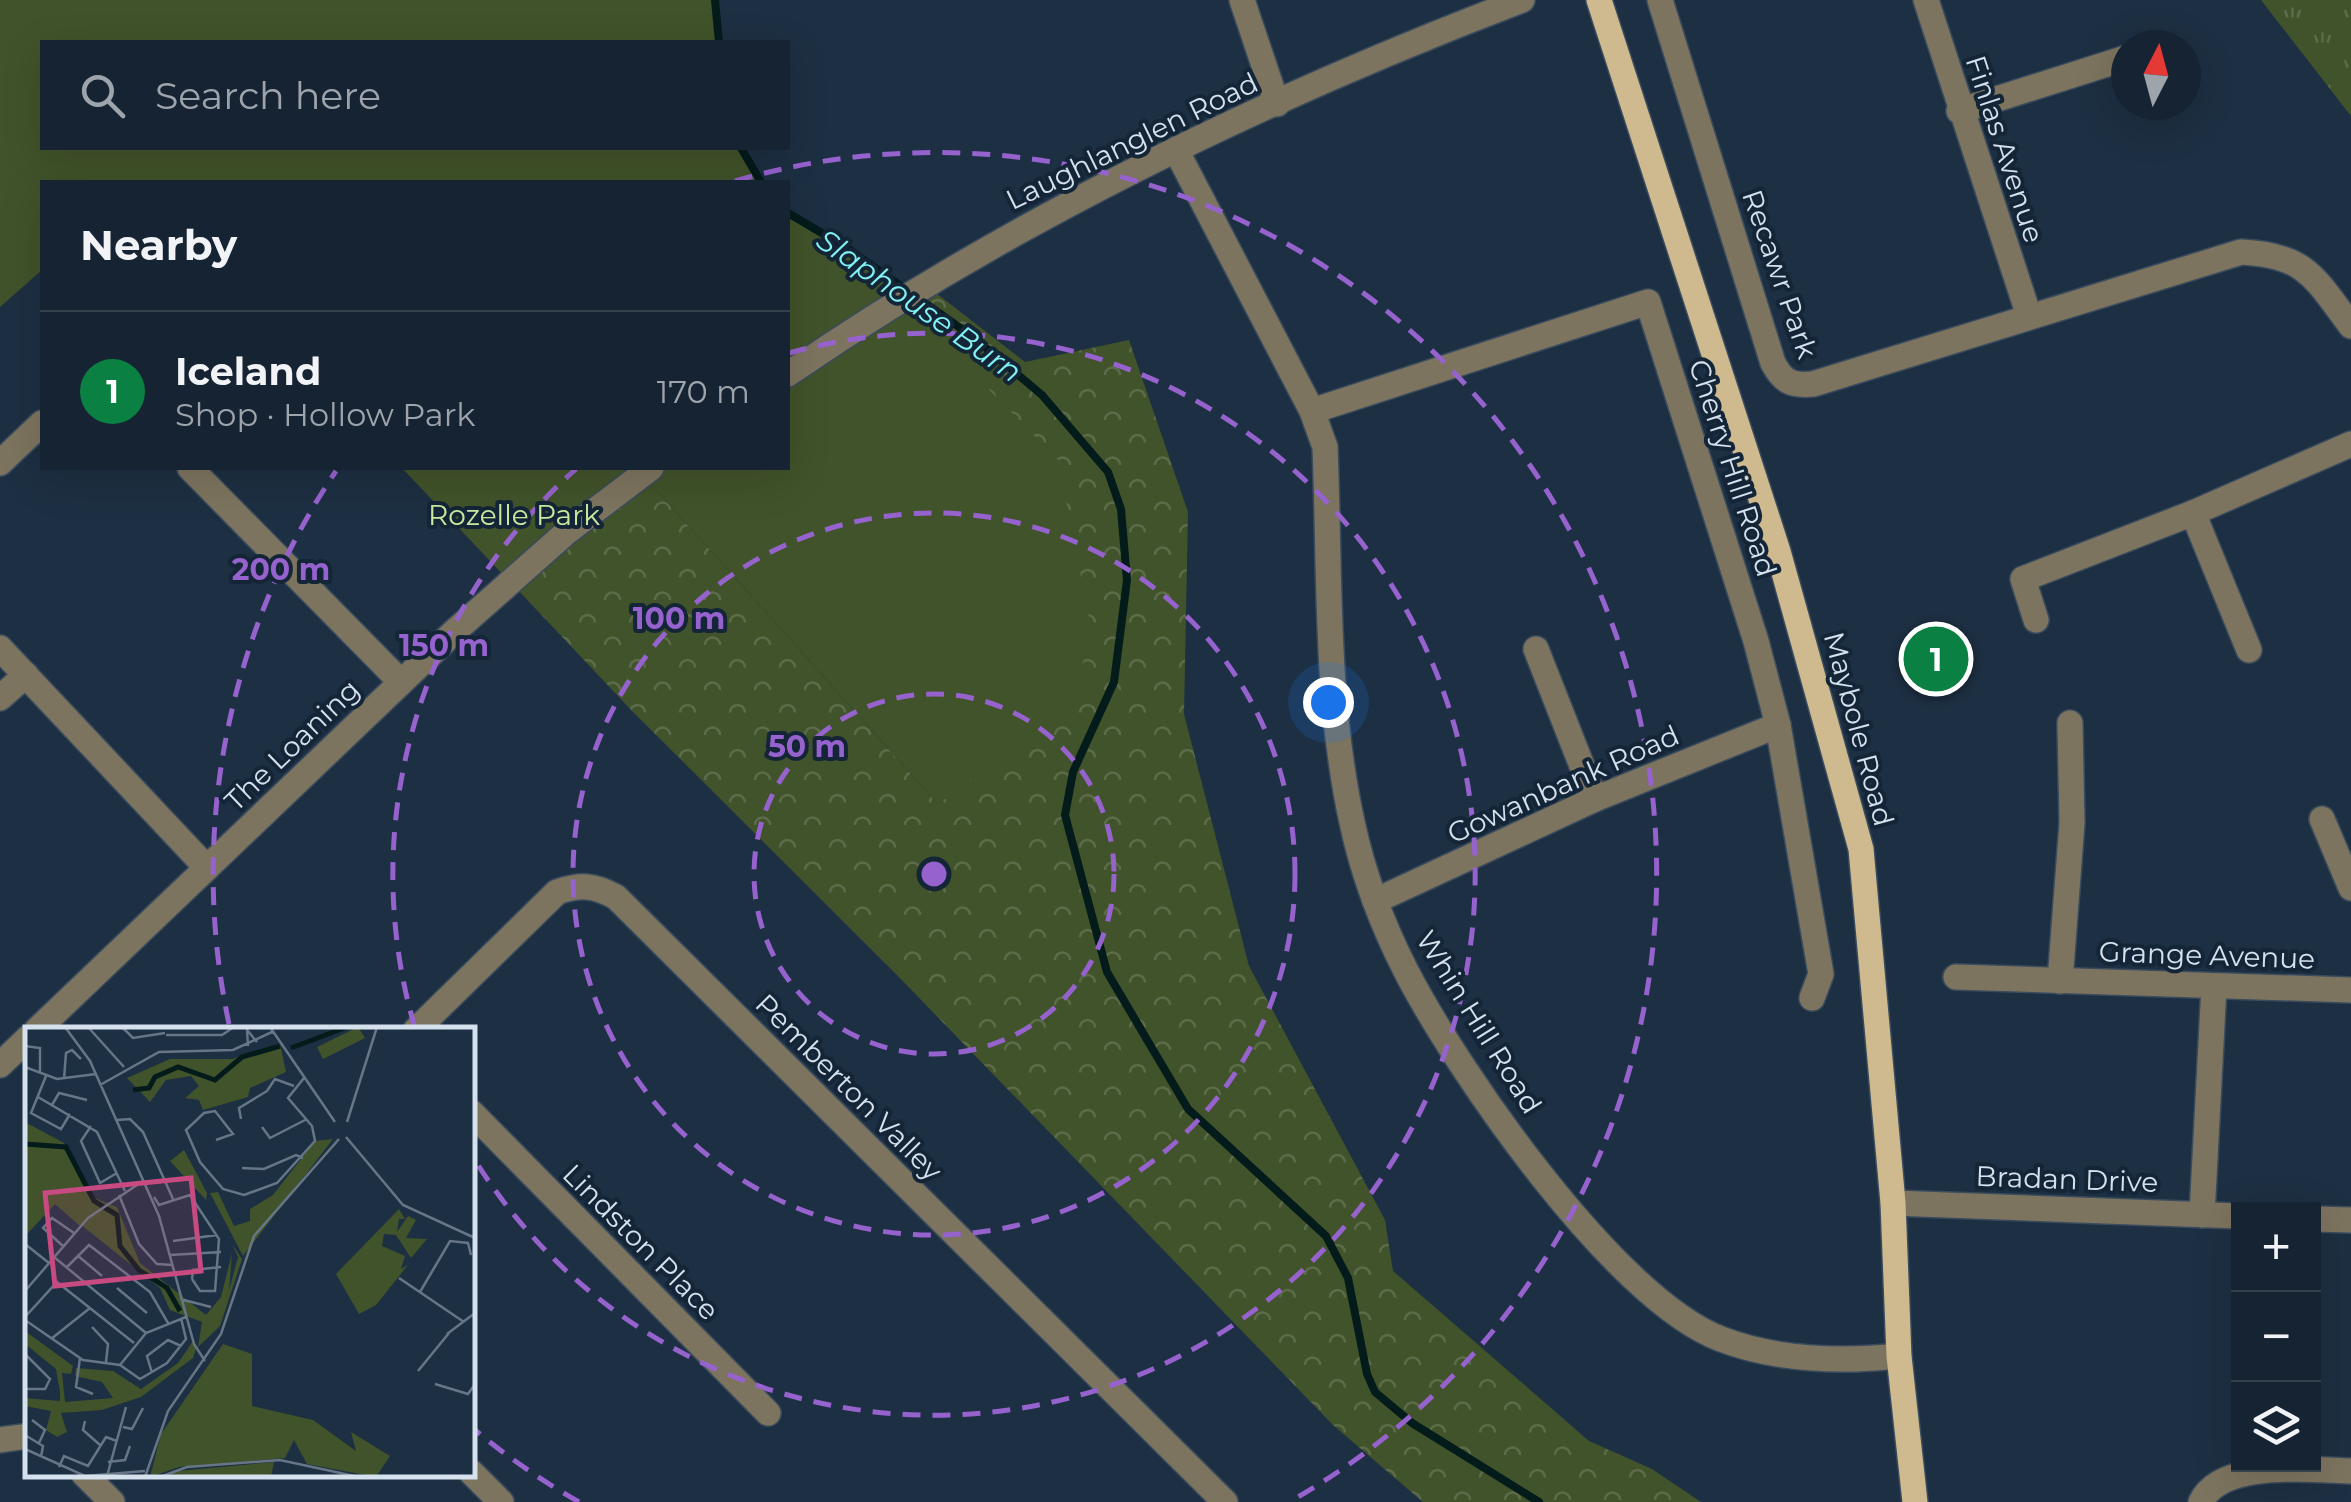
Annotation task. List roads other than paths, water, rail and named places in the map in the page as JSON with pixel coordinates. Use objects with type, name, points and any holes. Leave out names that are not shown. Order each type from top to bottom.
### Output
[{"type":"main road","name":"Maybole Road","points":[[1599,0],[1778,551],[1860,849],[1893,1203],[1899,1356],[1915,1502]]},
{"type":"street","points":[[1242,0],[1277,104]]},
{"type":"street","name":"Laughlanglen Road","points":[[790,373],[923,283],[1048,214],[1277,104],[1522,0]]},
{"type":"street","name":"Recawr Park","points":[[1660,0],[1782,378],[1796,385],[1814,384],[2028,316]]},
{"type":"street","name":"Finlas Avenue","points":[[1926,0],[2028,316]]},
{"type":"street","points":[[1959,112],[2111,63]]},
{"type":"street","name":"Whin Hill Road","points":[[1176,150],[1312,411],[1325,446],[1338,750],[1374,901],[1406,973],[1538,1170],[1619,1266],[1673,1313],[1719,1339],[1778,1355],[1853,1361],[1899,1356]]},
{"type":"street","points":[[2028,316],[2241,252],[2278,254],[2306,267],[2351,326]]},
{"type":"street","name":"Cherry Hill Road","points":[[1312,411],[1648,302],[1756,641],[1778,725],[1821,974],[1812,998]]},
{"type":"street","points":[[0,463],[40,425]]},
{"type":"street","points":[[2036,620],[2023,579],[2194,513],[2351,444]]},
{"type":"street","points":[[192,470],[401,682]]},
{"type":"street","name":"The Loaning","points":[[40,1027],[401,682],[568,530],[646,471]]},
{"type":"street","points":[[2194,513],[2249,650]]},
{"type":"street","points":[[0,648],[206,868]]},
{"type":"street","points":[[1536,649],[1595,799]]},
{"type":"street","points":[[0,698],[26,675]]},
{"type":"street","name":"Grange Avenue","points":[[2060,980],[2072,824],[2070,723]]},
{"type":"street","name":"Gowanbank Road","points":[[1374,901],[1595,799],[1778,725]]},
{"type":"street","points":[[2322,820],[2351,888]]},
{"type":"street","name":"Pemberton Valley","points":[[419,1027],[558,892],[577,886],[597,887],[616,897],[1214,1499]]},
{"type":"street","name":"Grange Avenue","points":[[1956,977],[2351,990]]},
{"type":"street","points":[[2202,1215],[2214,986]]},
{"type":"street","points":[[0,1064],[25,1041]]},
{"type":"street","name":"Lindston Place","points":[[475,1116],[768,1413]]},
{"type":"street","name":"Bradan Drive","points":[[1893,1203],[2231,1216]]},
{"type":"street","points":[[2321,1219],[2351,1220]]},
{"type":"street","points":[[0,1440],[25,1436]]},
{"type":"street","points":[[2201,1502],[2229,1476],[2278,1469],[2351,1471]]},
{"type":"street","points":[[475,1476],[501,1502]]},
{"type":"street","points":[[87,1477],[112,1502]]},
{"type":"waterway","name":"Slaphouse Burn","points":[[715,0],[719,40]]},
{"type":"waterway","name":"Slaphouse Burn","points":[[742,150],[760,180]]},
{"type":"waterway","name":"Slaphouse Burn","points":[[790,214],[847,248],[973,337],[1042,395],[1108,472],[1121,509],[1127,580],[1114,682],[1073,772],[1065,815],[1107,972],[1188,1109],[1326,1236],[1348,1278],[1367,1374],[1375,1392],[1412,1423],[1539,1502]]},
{"type":"place","name":"Iceland","points":[[1936,659]]},
{"type":"park label","name":"Rozelle Park","points":[[514,515]]}]
